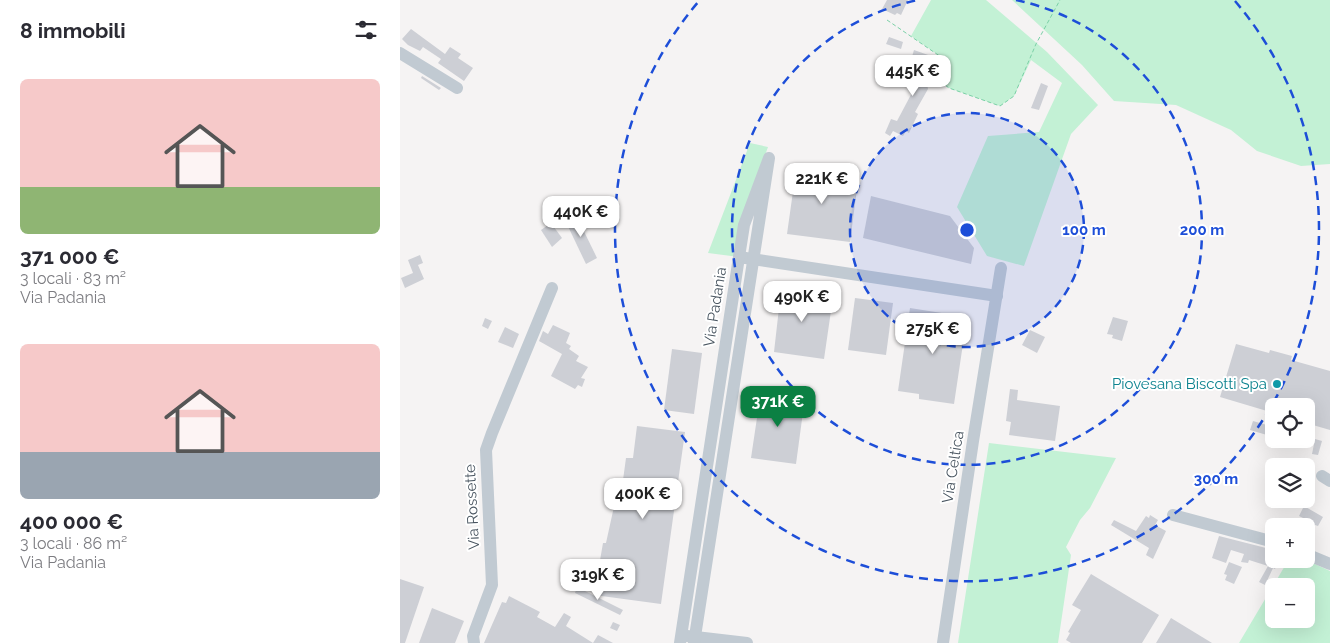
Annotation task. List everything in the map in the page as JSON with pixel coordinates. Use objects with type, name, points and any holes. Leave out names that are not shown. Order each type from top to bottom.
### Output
[{"type":"street","points":[[400,54],[458,88]]},
{"type":"street","points":[[739,257],[744,225],[770,155],[753,259],[996,296]]},
{"type":"street","name":"Via Padania","points":[[695,640],[753,259],[739,257],[680,639],[695,640],[746,643]]},
{"type":"street","name":"Via Celtica","points":[[943,643],[1001,268]]},
{"type":"street","name":"Via Rossette","points":[[474,643],[473,636],[492,585],[486,450],[552,288]]},
{"type":"street","points":[[712,426],[727,429]]},
{"type":"street","points":[[1173,515],[1265,540]]},
{"type":"street","points":[[1315,558],[1330,564]]},
{"type":"path","points":[[887,20],[944,59],[940,82],[949,88],[1000,106],[1014,96],[1036,44],[1060,0]]},
{"type":"green space","points":[[931,0],[986,0],[1047,52],[1098,105],[1071,134],[1024,266],[987,256],[957,207],[988,136],[1039,132],[1062,83],[1031,60],[1014,96],[1000,106],[949,88],[941,82],[944,59],[911,36]]},
{"type":"green space","points":[[1012,0],[1330,0],[1330,164],[1301,166],[1257,151],[1231,130],[1176,105],[1114,101],[1082,65]]},
{"type":"green space","points":[[750,143],[768,147],[742,218],[739,257],[708,253]]},
{"type":"green space","points":[[989,443],[1116,458],[1090,508],[1080,520],[1066,547],[1071,555],[1058,643],[958,643]]},
{"type":"green space","points":[[1315,564],[1330,571],[1330,643],[1239,643],[1265,599],[1265,628],[1315,628],[1315,578],[1278,578],[1284,568],[1315,568]]},
{"type":"building","points":[[887,0],[908,0],[901,15],[897,13],[895,15],[882,9]]},
{"type":"building","points":[[411,29],[445,54],[450,47],[461,54],[458,58],[473,68],[464,81],[438,63],[441,59],[423,47],[420,51],[408,45],[402,39]]},
{"type":"building","points":[[889,37],[903,42],[901,49],[886,44]]},
{"type":"building","points":[[914,50],[931,56],[935,60],[929,76],[931,77],[927,84],[928,89],[915,112],[918,114],[909,133],[906,131],[903,136],[893,131],[890,136],[885,133],[891,119],[897,121],[914,89],[912,88],[925,69],[911,60]]},
{"type":"building","points":[[422,76],[441,88],[439,90],[421,78]]},
{"type":"building","points":[[1041,83],[1048,86],[1039,110],[1031,108]]},
{"type":"building","points":[[797,163],[829,167],[828,177],[858,181],[850,242],[787,234]]},
{"type":"building","points":[[871,196],[950,216],[974,248],[971,264],[863,238]]},
{"type":"building","points":[[575,213],[597,258],[586,264],[564,218]]},
{"type":"building","points":[[551,223],[562,238],[552,247],[541,230]]},
{"type":"building","points":[[420,255],[423,263],[418,265],[424,279],[405,288],[401,278],[413,273],[408,260]]},
{"type":"building","points":[[778,286],[827,293],[825,303],[832,304],[824,359],[774,352],[779,308],[775,308]]},
{"type":"building","points":[[855,298],[893,303],[886,355],[848,350]]},
{"type":"building","points":[[910,308],[967,317],[954,404],[919,399],[919,394],[898,391]]},
{"type":"building","points":[[1113,317],[1128,321],[1122,341],[1112,338],[1113,335],[1107,334]]},
{"type":"building","points":[[485,318],[492,321],[488,329],[482,326]]},
{"type":"building","points":[[553,325],[570,333],[566,343],[571,346],[569,349],[579,356],[576,361],[588,367],[581,378],[585,379],[582,387],[578,385],[575,389],[551,376],[562,354],[539,341],[543,331],[548,334]]},
{"type":"building","points":[[505,327],[519,334],[513,348],[498,342]]},
{"type":"building","points":[[1030,330],[1045,337],[1037,353],[1022,345]]},
{"type":"building","name":"Piovesana Biscotti Spa","points":[[1236,344],[1269,353],[1270,350],[1292,356],[1291,360],[1330,371],[1330,430],[1315,426],[1315,398],[1265,398],[1265,410],[1220,397]]},
{"type":"building","points":[[672,349],[702,353],[694,414],[664,410]]},
{"type":"building","points":[[1010,389],[1018,390],[1017,400],[1060,406],[1055,441],[1009,435],[1011,422],[1006,421]]},
{"type":"building","points":[[761,391],[805,397],[796,464],[751,458]]},
{"type":"building","points":[[1253,421],[1265,424],[1265,434],[1250,430]]},
{"type":"building","points":[[637,426],[685,432],[661,604],[594,595],[603,543],[606,543],[615,502],[620,502],[626,458],[633,458]]},
{"type":"building","points":[[1315,439],[1322,441],[1318,455],[1312,454],[1313,448],[1315,448]]},
{"type":"building","points":[[1303,508],[1307,508],[1323,517],[1318,526],[1315,525],[1315,518],[1299,516]]},
{"type":"building","points":[[1150,515],[1158,520],[1155,525],[1166,531],[1153,559],[1146,555],[1149,548],[1111,525],[1114,520],[1136,531],[1146,516],[1149,518]]},
{"type":"building","points":[[1219,536],[1265,548],[1265,565],[1249,560],[1248,563],[1241,562],[1244,554],[1231,550],[1226,563],[1212,558]]},
{"type":"building","points":[[1229,562],[1242,567],[1234,584],[1225,580],[1227,575],[1224,574]]},
{"type":"building","points":[[1267,568],[1273,568],[1268,578],[1265,578],[1265,585],[1259,582]]},
{"type":"building","points":[[1091,574],[1159,615],[1142,643],[1071,643],[1066,640],[1070,633],[1068,632],[1081,610],[1072,605]]},
{"type":"building","points":[[400,579],[424,587],[405,643],[400,643]]},
{"type":"building","points":[[577,587],[623,610],[620,615],[575,593]]},
{"type":"building","points":[[509,596],[540,612],[537,617],[555,627],[564,613],[571,617],[566,626],[593,643],[484,643],[502,602],[506,603]]},
{"type":"building","points":[[432,608],[464,621],[455,643],[419,643]]},
{"type":"building","points":[[1171,618],[1212,643],[1156,643]]},
{"type":"building","points":[[613,622],[620,625],[617,631],[610,628]]},
{"type":"building","points":[[598,635],[613,643],[593,643]]},
{"type":"place","name":"Piovesana Biscotti Spa","points":[[1277,384]]}]
